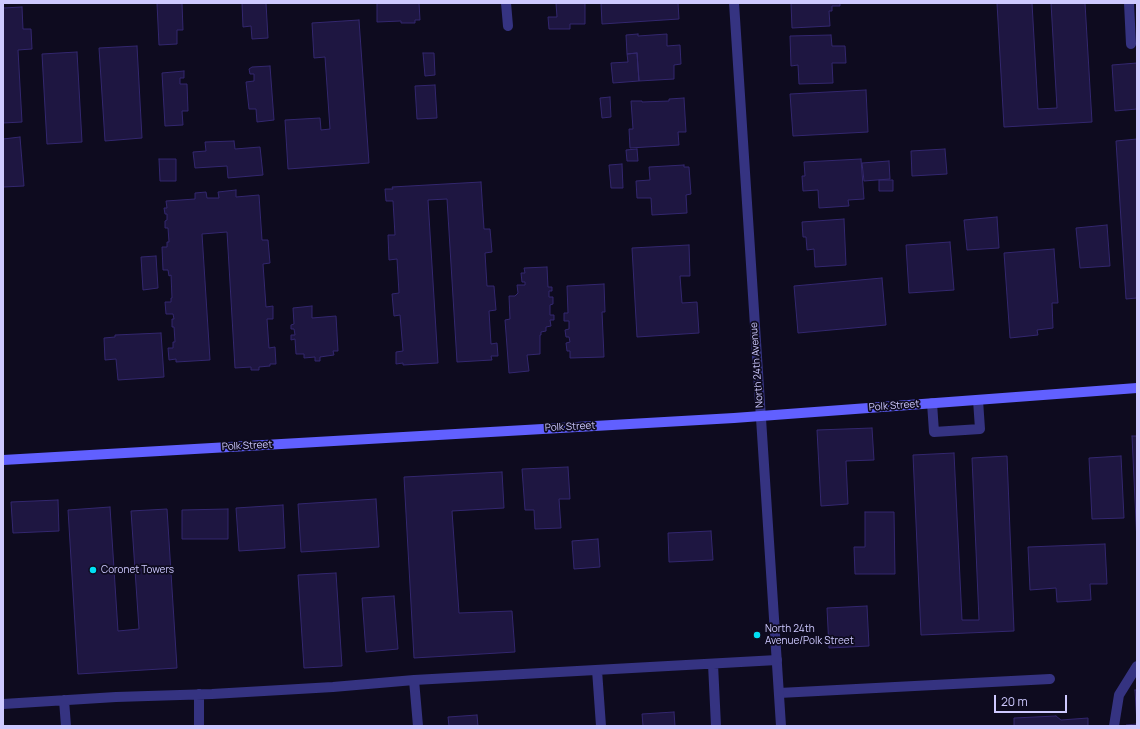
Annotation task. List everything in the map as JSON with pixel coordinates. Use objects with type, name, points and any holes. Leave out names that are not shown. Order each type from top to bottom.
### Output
[{"type":"main road","name":"Polk Street","points":[[3,460],[760,416],[1137,388]]},
{"type":"street","points":[[506,3],[508,26]]},
{"type":"street","name":"North 24th Avenue","points":[[734,3],[781,726]]},
{"type":"street","points":[[1129,3],[1131,44]]},
{"type":"street","points":[[932,404],[934,432],[980,430],[978,400]]},
{"type":"street","points":[[3,704],[116,697],[318,688],[414,680],[777,660]]},
{"type":"street","points":[[713,664],[716,726]]},
{"type":"street","points":[[1114,726],[1118,695],[1137,666]]},
{"type":"street","points":[[597,670],[601,726]]},
{"type":"street","points":[[779,693],[1050,679]]},
{"type":"street","points":[[414,680],[418,726]]},
{"type":"street","points":[[199,694],[199,726]]},
{"type":"street","points":[[64,700],[66,726]]},
{"type":"building","points":[[157,3],[182,3],[183,30],[177,30],[177,44],[159,45]]},
{"type":"building","points":[[242,3],[266,3],[268,38],[252,39],[251,26],[243,27]]},
{"type":"building","points":[[377,3],[419,3],[420,20],[415,20],[415,23],[401,23],[401,21],[377,22]]},
{"type":"building","points":[[556,3],[585,3],[585,24],[570,24],[570,29],[549,29],[548,17],[557,17]]},
{"type":"building","points":[[601,3],[678,3],[679,19],[602,24]]},
{"type":"building","points":[[791,3],[840,3],[840,6],[832,6],[832,11],[829,11],[830,26],[792,28]]},
{"type":"building","points":[[997,3],[1032,3],[1038,109],[1057,108],[1051,3],[1085,3],[1092,122],[1004,127]]},
{"type":"building","points":[[22,7],[23,29],[31,29],[32,49],[18,50],[22,122],[3,123],[3,8]]},
{"type":"building","points":[[359,20],[369,163],[288,169],[285,120],[320,118],[321,130],[330,129],[325,57],[314,58],[312,23]]},
{"type":"building","points":[[638,34],[638,36],[667,34],[667,46],[680,45],[681,64],[674,65],[674,79],[639,81],[637,53],[627,54],[626,35]]},
{"type":"building","points":[[831,35],[832,46],[845,46],[846,63],[832,63],[833,83],[799,84],[798,65],[791,66],[790,36]]},
{"type":"building","points":[[137,46],[142,138],[105,141],[99,48]]},
{"type":"building","points":[[77,52],[82,142],[47,144],[42,54]]},
{"type":"building","points":[[423,53],[434,53],[435,75],[425,76]]},
{"type":"building","points":[[637,53],[639,81],[613,83],[611,63],[628,62],[627,54]]},
{"type":"building","points":[[1137,63],[1137,109],[1115,111],[1112,65]]},
{"type":"building","points":[[270,66],[274,120],[257,122],[256,109],[249,109],[246,82],[254,81],[254,74],[250,74],[249,69],[252,67]]},
{"type":"building","points":[[184,71],[184,78],[180,78],[180,84],[187,84],[188,111],[182,111],[183,125],[165,126],[162,73]]},
{"type":"building","points":[[435,85],[437,118],[417,119],[415,86]]},
{"type":"building","points":[[866,90],[868,132],[793,136],[790,94]]},
{"type":"building","points":[[610,97],[611,117],[602,118],[600,98]]},
{"type":"building","points":[[684,98],[686,132],[678,132],[679,145],[630,148],[629,129],[633,129],[631,101],[669,101],[669,99]]},
{"type":"building","points":[[20,137],[24,186],[3,187],[3,139]]},
{"type":"building","points":[[1137,139],[1137,298],[1126,299],[1116,141]]},
{"type":"building","points":[[234,141],[235,149],[260,147],[263,175],[228,178],[227,166],[195,168],[193,152],[206,151],[205,142]]},
{"type":"building","points":[[637,149],[638,161],[627,161],[626,150]]},
{"type":"building","points":[[945,149],[947,174],[912,176],[911,151]]},
{"type":"building","points":[[159,159],[176,159],[176,181],[160,181]]},
{"type":"building","points":[[861,159],[864,199],[848,200],[849,206],[819,208],[818,190],[803,191],[802,176],[805,176],[804,162]]},
{"type":"building","points":[[889,161],[890,179],[864,181],[862,163]]},
{"type":"building","points":[[622,164],[623,188],[611,188],[609,165]]},
{"type":"building","points":[[684,165],[684,167],[689,167],[691,194],[686,195],[687,213],[652,215],[651,198],[637,198],[636,181],[650,180],[649,167]]},
{"type":"building","points":[[879,180],[893,180],[893,191],[879,191]]},
{"type":"building","points":[[481,182],[484,229],[490,229],[492,252],[485,253],[487,286],[494,286],[496,310],[489,311],[491,344],[497,343],[498,356],[491,356],[492,360],[457,362],[447,199],[428,200],[438,363],[396,364],[396,352],[403,351],[400,315],[394,316],[392,294],[399,293],[397,259],[389,260],[388,235],[395,235],[393,201],[386,201],[385,189],[393,189],[392,187]]},
{"type":"building","points":[[236,190],[236,197],[259,195],[262,240],[268,240],[270,263],[263,264],[266,307],[273,306],[273,319],[267,319],[269,348],[275,347],[276,364],[259,367],[259,370],[251,370],[251,367],[235,368],[227,232],[202,234],[210,360],[176,362],[176,359],[169,360],[168,348],[173,348],[173,342],[175,342],[174,327],[172,327],[172,319],[174,319],[173,314],[166,314],[165,302],[171,302],[172,298],[171,275],[169,276],[168,270],[163,270],[162,247],[167,247],[167,242],[169,242],[168,228],[165,228],[167,214],[165,214],[164,208],[167,208],[166,201],[195,199],[195,193],[206,192],[207,198],[219,198],[218,192]]},
{"type":"building","points":[[997,217],[999,248],[967,250],[964,220]]},
{"type":"building","points":[[844,219],[846,265],[815,267],[814,249],[807,250],[806,237],[803,237],[802,222]]},
{"type":"building","points":[[1107,225],[1110,266],[1080,268],[1076,228]]},
{"type":"building","points":[[950,242],[954,290],[909,293],[906,245]]},
{"type":"building","points":[[689,245],[690,276],[680,276],[682,303],[697,302],[699,333],[637,337],[632,248]]},
{"type":"building","points":[[1054,249],[1058,303],[1052,303],[1053,328],[1037,330],[1038,335],[1010,338],[1004,253]]},
{"type":"building","points":[[156,256],[158,288],[143,290],[141,257]]},
{"type":"building","points":[[547,267],[548,287],[552,287],[552,291],[549,291],[549,297],[553,297],[553,304],[550,305],[550,315],[554,315],[554,320],[550,320],[551,326],[546,327],[546,331],[541,332],[540,354],[527,355],[529,371],[509,373],[505,320],[510,319],[509,296],[515,296],[518,293],[517,285],[525,285],[525,282],[522,282],[521,273],[525,273],[524,268]]},
{"type":"building","points":[[882,278],[886,325],[798,333],[794,286]]},
{"type":"building","points":[[604,284],[605,312],[602,312],[604,357],[570,358],[570,351],[567,351],[566,343],[570,342],[569,337],[566,337],[565,330],[569,329],[569,321],[564,321],[564,313],[568,313],[567,286]]},
{"type":"building","points":[[312,306],[312,318],[336,316],[338,351],[333,351],[334,355],[320,357],[320,361],[315,361],[315,357],[304,358],[304,354],[296,354],[295,339],[291,340],[291,335],[295,335],[294,329],[291,329],[291,325],[294,324],[293,308]]},
{"type":"building","points":[[161,333],[164,377],[118,380],[116,359],[105,360],[104,338],[115,337],[115,335]]},
{"type":"building","points":[[872,428],[874,460],[846,461],[848,504],[821,506],[817,430]]},
{"type":"building","points":[[1132,436],[1137,436],[1137,543]]},
{"type":"building","points":[[954,453],[962,620],[979,620],[972,458],[1007,456],[1014,631],[921,635],[913,455]]},
{"type":"building","points":[[1121,456],[1124,518],[1092,519],[1089,458]]},
{"type":"building","points":[[568,467],[570,499],[559,499],[561,528],[535,529],[534,510],[525,510],[522,469]]},
{"type":"building","points":[[502,472],[504,508],[452,511],[459,613],[512,611],[515,652],[414,658],[404,477]]},
{"type":"building","points":[[376,499],[379,547],[301,552],[298,504]]},
{"type":"building","points":[[58,500],[59,531],[13,533],[11,502]]},
{"type":"building","points":[[283,505],[285,548],[239,551],[236,508]]},
{"type":"building","name":"Coronet Towers","points":[[110,507],[118,631],[139,629],[131,511],[167,509],[177,668],[78,674],[68,510]]},
{"type":"building","points":[[228,509],[228,539],[182,539],[182,510]]},
{"type":"building","points":[[865,512],[894,512],[895,574],[855,574],[854,547],[865,547]]},
{"type":"building","points":[[711,531],[713,560],[669,562],[668,533]]},
{"type":"building","points":[[598,539],[600,567],[574,569],[572,541]]},
{"type":"building","points":[[1105,544],[1107,584],[1090,584],[1091,600],[1057,602],[1056,588],[1030,590],[1028,547]]},
{"type":"building","points":[[336,573],[342,666],[304,668],[298,575]]},
{"type":"building","points":[[394,596],[398,649],[366,652],[362,598]]},
{"type":"building","points":[[867,606],[869,646],[829,648],[827,608]]},
{"type":"building","points":[[1135,690],[1137,690],[1137,724]]},
{"type":"building","points":[[674,712],[675,726],[643,726],[642,714]]},
{"type":"building","points":[[477,715],[478,726],[449,726],[448,717]]},
{"type":"building","points":[[1056,716],[1061,720],[1088,718],[1088,726],[1014,726],[1014,718]]},
{"type":"building","points":[[1137,724],[1137,726],[1126,726],[1126,725]]},
{"type":"place","name":"Coronet Towers","points":[[93,570]]},
{"type":"place","name":"North 24th Avenue/Polk Street","points":[[757,635]]}]
